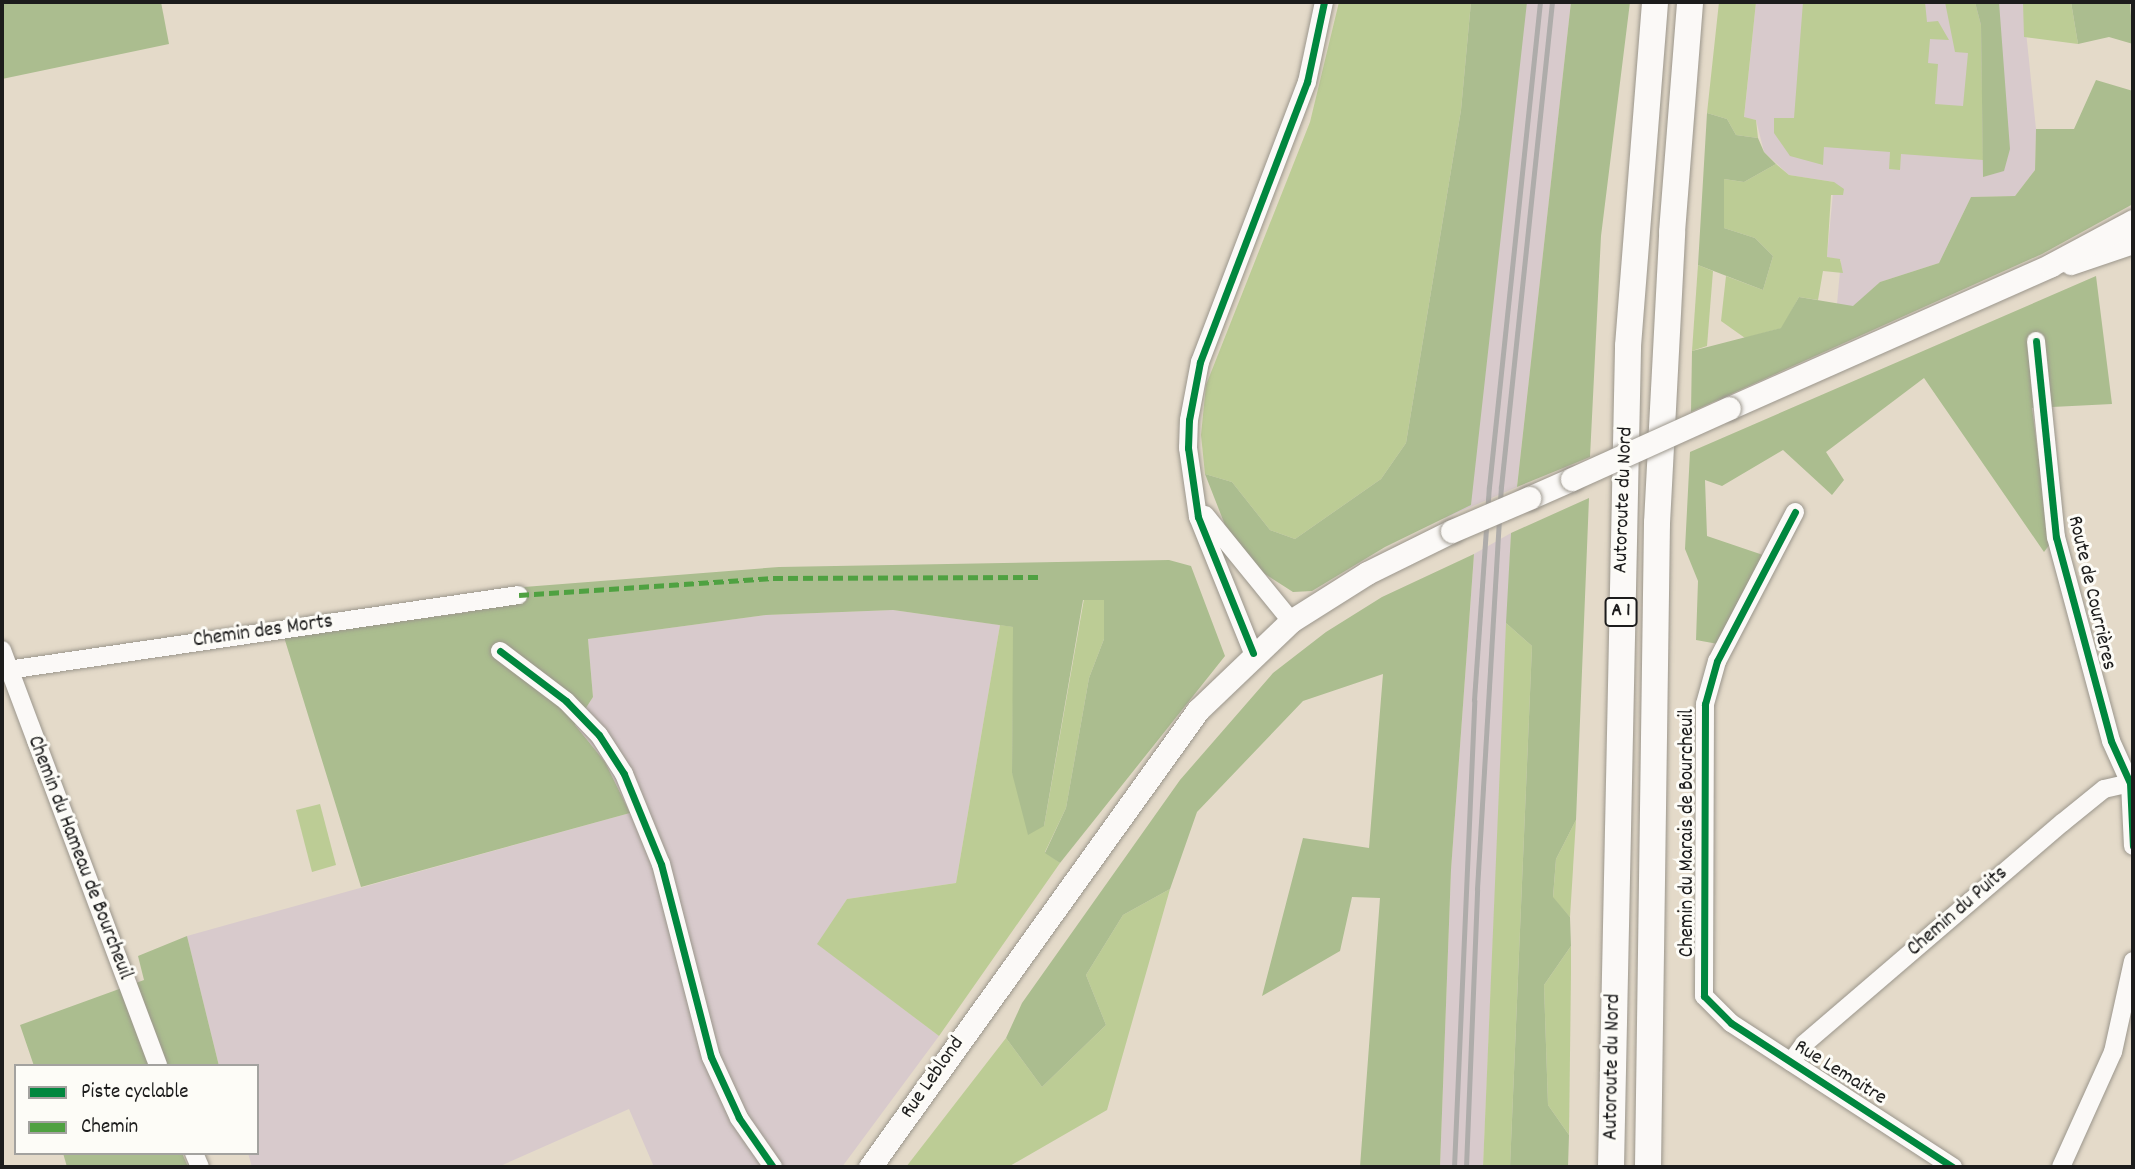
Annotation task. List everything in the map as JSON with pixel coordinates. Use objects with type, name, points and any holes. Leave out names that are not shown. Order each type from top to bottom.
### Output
[{"type":"highway","name":"Autoroute du Nord","points":[[1611,1167],[1628,346],[1655,2]]},
{"type":"highway","name":"Autoroute du Nord","points":[[1648,1167],[1653,785],[1664,350],[1690,2]]},
{"type":"highway","points":[[1653,785],[1661,1167]]},
{"type":"highway","points":[[1606,1167],[1613,1101]]},
{"type":"main road","points":[[2051,265],[2133,221]]},
{"type":"main road","points":[[2051,265],[2088,260],[2133,242]]},
{"type":"main road","name":"Rue Leblond","points":[[870,1167],[1174,742],[1253,653],[1291,621],[1367,573],[1452,531],[2051,265]]},
{"type":"street","points":[[1253,653],[1196,503],[1188,448],[1200,362],[1307,82],[1324,2]]},
{"type":"street","name":"Route de Courrières","points":[[2036,341],[2056,537],[2111,741],[2132,780],[2133,846]]},
{"type":"street","points":[[1196,503],[1291,621]]},
{"type":"street","name":"Chemin du Marais de Bourcheuil","points":[[1710,1005],[1704,996],[1705,704],[1717,662],[1795,512]]},
{"type":"street","name":"Chemin des Morts","points":[[8,670],[519,594]]},
{"type":"street","name":"Chemin du Hameau de Bourcheuil","points":[[2,650],[157,1064]]},
{"type":"street","points":[[500,651],[566,701],[598,735],[624,774],[661,864],[718,1076],[773,1167]]},
{"type":"street","name":"Chemin du Puits","points":[[1791,1062],[1804,1044],[2062,823],[2104,789],[2132,780]]},
{"type":"street","points":[[2061,1167],[2113,1052],[2133,961]]},
{"type":"street","name":"Rue Lemaitre","points":[[1710,1005],[1791,1062],[1953,1167]]},
{"type":"shaded area","points":[[1498,2],[1571,2],[1517,487],[1445,518]]},
{"type":"shaded area","points":[[1756,2],[2023,2],[2036,129],[2035,170],[2015,196],[1971,197],[1939,263],[1880,282],[1853,307],[1837,304],[1841,260],[1827,257],[1834,182],[1789,175],[1764,152],[1756,120],[1744,118]]},
{"type":"shaded area","points":[[1511,533],[1483,1167],[1440,1167],[1451,870],[1474,554]]},
{"type":"shaded area","points":[[893,610],[1000,625],[956,883],[847,899],[818,944],[939,1036],[842,1167],[654,1167],[629,1109],[498,1167],[252,1167],[249,1155],[259,1155],[259,1064],[219,1064],[187,936],[630,813],[605,762],[575,725],[593,697],[588,639],[766,615]]},
{"type":"green space","points":[[2,2],[161,2],[169,44],[2,79]]},
{"type":"green space","points":[[1339,2],[1471,2],[1461,110],[1406,443],[1381,479],[1295,539],[1270,530],[1232,482],[1205,474],[1201,435],[1206,385],[1310,122]]},
{"type":"green space","points":[[1471,2],[1527,2],[1471,505],[1385,547],[1312,591],[1293,592],[1262,572],[1225,525],[1205,474],[1232,482],[1270,530],[1295,539],[1381,479],[1406,443],[1461,110]]},
{"type":"green space","points":[[1571,2],[1630,2],[1601,236],[1590,457],[1517,487]]},
{"type":"green space","points":[[1719,2],[1756,2],[1744,117],[1756,120],[1758,138],[1736,135],[1727,119],[1707,113]]},
{"type":"green space","points":[[1803,2],[1925,2],[1927,22],[1938,21],[1949,40],[1930,39],[1928,63],[1938,64],[1935,104],[1963,106],[1968,53],[1955,52],[1945,2],[1975,2],[1981,25],[1983,160],[1901,154],[1900,170],[1889,169],[1890,152],[1824,147],[1823,165],[1790,156],[1774,133],[1774,118],[1794,118]]},
{"type":"green space","points":[[1975,2],[1999,2],[2010,149],[2004,171],[1983,177],[1981,25]]},
{"type":"green space","points":[[2023,2],[2071,2],[2078,44],[2024,37]]},
{"type":"green space","points":[[2071,2],[2130,2],[2133,44],[2109,37],[2078,44]]},
{"type":"green space","points":[[2096,80],[2133,91],[2133,204],[2042,254],[1691,412],[1692,351],[1781,328],[1799,297],[1853,306],[1880,282],[1939,263],[1971,197],[2015,196],[2035,170],[2036,129],[2074,129]]},
{"type":"green space","points":[[1707,113],[1727,119],[1736,135],[1758,138],[1764,152],[1776,164],[1744,182],[1724,179],[1724,228],[1755,238],[1773,256],[1763,290],[1698,265]]},
{"type":"green space","points":[[1776,164],[1789,175],[1834,182],[1844,189],[1843,195],[1831,195],[1827,257],[1840,259],[1843,273],[1823,271],[1818,300],[1799,297],[1782,328],[1745,338],[1721,321],[1726,276],[1763,290],[1773,256],[1755,238],[1724,228],[1724,179],[1744,182]]},
{"type":"green space","points":[[1698,265],[1713,271],[1707,346],[1692,351]]},
{"type":"green space","points":[[2096,276],[2112,404],[2032,408],[2050,544],[2044,552],[1924,378],[1826,452],[1844,480],[1832,495],[1783,450],[1722,486],[1705,480],[1707,536],[1763,555],[1718,644],[1696,640],[1698,581],[1685,549],[1690,452]]},
{"type":"green space","points":[[1589,498],[1576,820],[1556,859],[1553,897],[1570,917],[1571,946],[1544,985],[1548,1105],[1569,1135],[1568,1167],[1510,1167],[1532,646],[1506,623],[1511,533]]},
{"type":"green space","points":[[1474,554],[1451,870],[1440,1167],[1360,1167],[1380,898],[1352,897],[1340,951],[1262,996],[1303,838],[1369,848],[1383,674],[1303,701],[1197,812],[1170,889],[1123,915],[1086,975],[1106,1025],[1042,1087],[1006,1038],[1022,1003],[1180,780],[1273,673],[1326,632],[1382,597]]},
{"type":"green space","points":[[1169,560],[1191,566],[1225,656],[1060,863],[1045,853],[1066,808],[1089,678],[1104,639],[1104,600],[1083,600],[1044,826],[1028,835],[1012,773],[1013,627],[893,610],[766,615],[588,639],[593,697],[575,725],[605,762],[630,813],[361,887],[284,637],[469,612],[497,589],[779,567]]},
{"type":"green space","points":[[1084,599],[1105,600],[1104,639],[1089,678],[1066,808],[1045,852],[1060,863],[939,1036],[817,944],[847,899],[956,883],[1000,625],[1014,627],[1012,773],[1044,826]]},
{"type":"green space","points":[[1506,623],[1532,646],[1510,1167],[1483,1167]]},
{"type":"green space","points":[[320,804],[336,865],[312,872],[296,810]]},
{"type":"green space","points":[[1576,820],[1570,917],[1553,898],[1556,859]]},
{"type":"green space","points":[[1170,889],[1107,1110],[1008,1167],[906,1167],[1006,1038],[1042,1087],[1106,1025],[1086,975],[1123,915]]},
{"type":"green space","points":[[187,936],[219,1064],[33,1064],[20,1025],[144,980],[138,956]]},
{"type":"green space","points":[[1571,946],[1569,1135],[1548,1105],[1544,985]]},
{"type":"green space","points":[[64,1155],[183,1155],[188,1167],[67,1167]]},
{"type":"railway","points":[[1454,1167],[1474,700],[1489,487],[1540,2]]},
{"type":"railway","points":[[1466,1167],[1477,889],[1501,487],[1552,2]]},
{"type":"marked path","points":[[519,595],[773,578],[1040,577]]},
{"type":"cycle path","points":[[1253,653],[1198,517],[1188,448],[1189,420],[1200,362],[1307,82],[1324,2]]},
{"type":"cycle path","points":[[2036,341],[2056,537],[2111,741],[2130,783],[2133,846]]},
{"type":"cycle path","points":[[1795,512],[1717,661],[1705,704],[1704,996],[1731,1023],[1953,1167]]},
{"type":"cycle path","points":[[500,651],[566,701],[599,735],[624,774],[661,864],[711,1057],[739,1118],[773,1167]]}]
